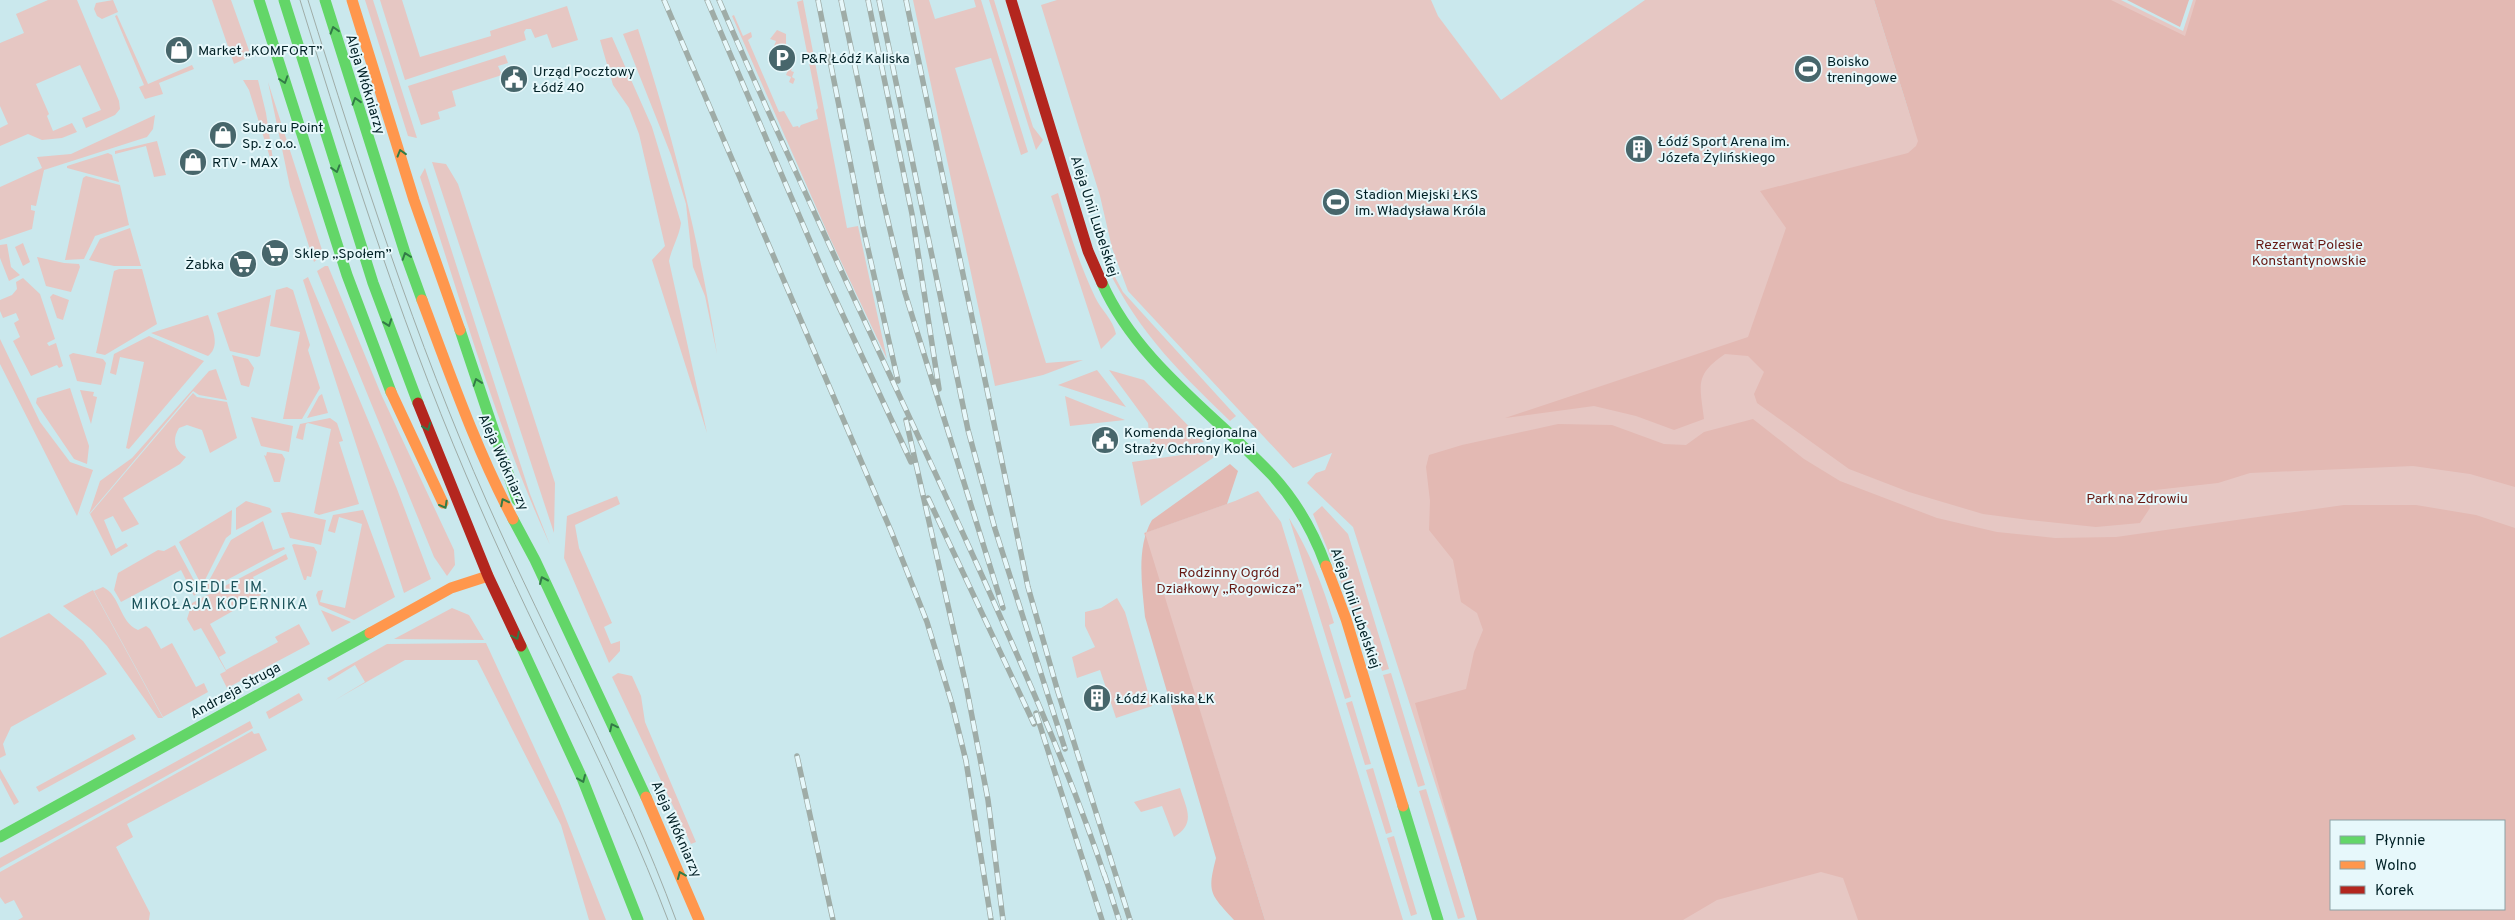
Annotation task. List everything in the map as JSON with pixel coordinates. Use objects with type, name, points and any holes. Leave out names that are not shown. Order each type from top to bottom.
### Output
[{"type":"main road","points":[[259,0],[347,275],[379,364],[400,414],[443,504],[488,576]]},
{"type":"main road","points":[[284,0],[374,283],[422,417],[457,495],[488,576],[582,778],[638,920]]},
{"type":"main road","name":"Aleja Włókniarzy","points":[[325,0],[405,253],[447,368],[498,490],[534,560],[640,782],[699,920]]},
{"type":"main road","points":[[352,0],[414,200],[506,460],[534,560]]},
{"type":"main road","name":"Aleja Unii Lubelskiej","points":[[1011,0],[1084,238],[1107,294],[1128,328],[1152,359],[1273,476],[1306,522],[1320,550],[1340,602],[1438,920]]},
{"type":"main road","name":"Andrzeja Struga","points":[[0,837],[443,592],[488,576]]},
{"type":"green space","points":[[48,0],[77,0],[119,101],[120,109],[115,115],[86,128],[82,118],[101,110],[80,65],[36,84],[49,114],[47,116],[53,131],[72,123],[77,132],[62,138],[42,140],[28,134],[0,146],[0,128],[8,124],[0,106],[0,43],[24,33],[16,14]]},
{"type":"green space","points":[[113,0],[118,12],[102,19],[97,16],[94,9],[96,3]]},
{"type":"green space","points":[[212,0],[231,0],[251,56],[234,64]]},
{"type":"green space","points":[[365,0],[373,0],[417,138],[408,136]]},
{"type":"green space","points":[[380,0],[402,0],[420,57],[491,36],[490,31],[567,6],[578,40],[552,48],[547,34],[535,38],[531,29],[526,29],[524,32],[526,40],[405,80]]},
{"type":"green space","points":[[803,0],[847,228],[858,226],[887,359],[828,234],[732,16],[734,15],[743,36],[751,32],[752,37],[748,40],[779,112],[784,111],[793,127],[798,126],[799,128],[801,125],[818,119],[816,110],[818,108],[797,2]]},
{"type":"green space","points":[[913,0],[929,0],[935,19],[976,7],[974,0],[981,0],[1028,152],[1021,155],[991,58],[955,68],[1046,363],[1083,360],[1043,375],[995,386]]},
{"type":"green space","points":[[989,0],[994,0],[1033,127],[1043,140],[1036,150]]},
{"type":"green space","name":"Park na Zdrowiu","points":[[1057,0],[1431,0],[1438,16],[1501,100],[1645,0],[1874,0],[1914,128],[1877,0],[2121,0],[2183,31],[2193,0],[2515,0],[2515,920],[1479,920],[1353,527],[1307,483],[1316,473],[1325,470],[1332,453],[1293,468],[1128,291],[1112,248],[1100,196],[1041,5]]},
{"type":"green space","name":"Rezerwat Polesie Konstantynowskie","points":[[1874,0],[2111,0],[2185,36],[2196,0],[2515,0],[2515,487],[2470,474],[2413,466],[2250,473],[2218,483],[2146,491],[2150,508],[2140,523],[2096,527],[1983,514],[1909,492],[1849,469],[1757,403],[1754,394],[1764,372],[1748,356],[1725,354],[1708,368],[1701,382],[1704,419],[1674,430],[1636,416],[1594,406],[1505,418],[1748,337],[1786,228],[1760,191],[1908,153],[1916,146],[1918,141]]},
{"type":"green space","points":[[2127,0],[2189,0],[2180,27]]},
{"type":"green space","points":[[117,15],[148,84],[192,65],[194,69],[159,83],[163,94],[145,99],[139,87],[144,85],[115,16]]},
{"type":"green space","points":[[638,29],[663,109],[694,231],[717,354],[705,296],[693,267],[686,204],[671,155],[623,34]]},
{"type":"green space","points":[[777,30],[786,34],[786,45],[789,47],[787,52],[790,53],[788,58],[792,59],[790,64],[793,66],[791,71],[794,72],[792,77],[795,79],[793,84],[789,82],[791,77],[786,75],[788,70],[783,67],[784,63],[780,61],[781,56],[777,53],[778,48],[774,46],[776,41],[770,39]]},
{"type":"green space","points":[[612,37],[652,127],[681,223],[669,261],[707,433],[652,260],[665,246],[639,134],[629,108],[613,85],[600,40]]},
{"type":"green space","points":[[505,55],[508,63],[498,66],[502,75],[452,91],[456,106],[438,112],[440,119],[421,125],[408,86]]},
{"type":"green space","points":[[243,80],[258,80],[266,113],[273,160],[271,161],[249,90]]},
{"type":"green space","points":[[268,82],[322,250],[322,255],[314,262],[290,187]]},
{"type":"green space","points":[[155,115],[153,129],[147,137],[44,170],[36,206],[31,205],[31,210],[35,211],[32,229],[0,240],[0,187],[42,168],[37,157],[71,154]]},
{"type":"green space","points":[[157,141],[166,175],[154,177],[146,146],[115,154],[115,151]]},
{"type":"green space","points":[[108,153],[112,155],[119,182],[67,168],[67,166]]},
{"type":"green space","points":[[432,162],[446,164],[458,184],[555,483],[554,533]]},
{"type":"green space","points":[[425,168],[530,494],[550,545],[513,455],[480,363],[420,177]]},
{"type":"green space","points":[[86,176],[120,185],[129,225],[95,236],[84,259],[65,260],[83,178]]},
{"type":"green space","points":[[1058,193],[1084,271],[1095,297],[1116,334],[1101,349],[1051,196]]},
{"type":"green space","points":[[130,228],[141,266],[114,266],[89,260],[100,239]]},
{"type":"green space","points":[[23,243],[30,262],[23,266],[15,247]]},
{"type":"green space","points":[[7,244],[11,267],[20,275],[9,281],[0,258],[0,245]]},
{"type":"green space","points":[[1106,248],[1115,277],[1123,292],[1236,416],[1230,421],[1155,343],[1125,300],[1112,277],[1099,250]]},
{"type":"green space","points":[[37,257],[79,264],[80,267],[71,292],[46,286]]},
{"type":"green space","points":[[328,266],[381,394],[454,550],[455,565],[447,576],[434,557],[317,271]]},
{"type":"green space","points":[[119,269],[142,269],[157,324],[105,355],[96,353],[114,271]]},
{"type":"green space","points":[[308,277],[397,489],[431,579],[404,593],[303,280]]},
{"type":"green space","points":[[23,278],[40,294],[55,339],[47,343],[49,346],[56,343],[63,366],[59,368],[57,365],[31,376],[13,341],[20,337],[14,323],[19,320],[16,313],[3,318],[0,311],[0,300],[12,295],[17,289],[16,282]]},
{"type":"green space","points":[[287,287],[293,290],[310,345],[308,350],[320,388],[302,419],[283,419],[300,332],[270,326],[276,290]]},
{"type":"green space","points":[[53,294],[69,300],[63,320],[57,318],[50,297]]},
{"type":"green space","points":[[271,295],[260,356],[230,351],[217,313]]},
{"type":"green space","points":[[208,315],[215,342],[212,352],[208,356],[151,333]]},
{"type":"green space","points":[[149,336],[204,361],[129,449],[126,448],[144,362],[120,357],[116,375],[110,373],[114,354]]},
{"type":"green space","points":[[0,339],[40,422],[70,462],[93,470],[77,516],[0,364]]},
{"type":"green space","points":[[73,353],[103,359],[106,363],[101,385],[77,381],[69,355]]},
{"type":"green space","points":[[232,355],[248,359],[254,368],[249,387],[241,385]]},
{"type":"green space","points":[[216,369],[227,400],[199,395],[193,391],[89,514],[100,481],[132,458],[209,371]]},
{"type":"green space","points":[[1097,370],[1126,407],[1058,385]]},
{"type":"green space","points":[[1109,370],[1144,380],[1204,442],[1151,451],[1148,423]]},
{"type":"green space","points":[[70,388],[89,446],[87,464],[74,459],[36,403],[37,398]]},
{"type":"green space","points":[[80,390],[94,392],[93,396],[97,397],[91,424]]},
{"type":"green space","points":[[193,393],[197,397],[227,402],[237,438],[210,453],[202,430],[187,425],[179,428],[175,436],[175,444],[186,457],[180,464],[123,498],[139,524],[122,532],[113,516],[104,520],[116,549],[126,543],[128,546],[111,556],[90,514]]},
{"type":"green space","points":[[322,394],[328,413],[307,418],[319,396]]},
{"type":"green space","points":[[1065,396],[1125,420],[1070,426]]},
{"type":"green space","points":[[251,417],[293,426],[289,452],[261,446]]},
{"type":"green space","points":[[330,418],[337,423],[343,441],[339,442],[359,504],[319,515],[314,513],[331,429],[308,423],[306,424],[303,440],[296,438],[300,424]]},
{"type":"green space","points":[[1753,419],[1804,459],[1840,481],[1937,518],[1997,532],[2055,538],[2116,537],[2344,505],[2416,505],[2476,515],[2515,528],[2515,920],[1858,920],[1843,878],[1821,872],[1717,900],[1683,920],[1477,920],[1415,703],[1466,689],[1474,652],[1483,630],[1477,613],[1461,602],[1453,560],[1429,530],[1430,501],[1426,467],[1429,455],[1462,445],[1558,424],[1612,425],[1664,444],[1686,445],[1704,432]]},
{"type":"green space","points":[[1210,451],[1216,456],[1141,506],[1132,462]]},
{"type":"green space","points":[[267,452],[282,454],[285,459],[280,482],[274,482],[264,455],[266,456]]},
{"type":"green space","points":[[1230,464],[1238,471],[1227,504],[1146,532],[1152,520]]},
{"type":"green space","name":"Rodzinny Ogród Działkowy „Rogowicza”","points":[[1258,491],[1281,522],[1403,920],[1265,920],[1144,533]]},
{"type":"green space","points":[[617,496],[620,504],[575,525],[579,548],[612,623],[604,627],[611,644],[620,641],[620,651],[609,663],[564,558],[567,516]]},
{"type":"green space","points":[[246,501],[270,508],[272,512],[236,530],[236,508]]},
{"type":"green space","points":[[1322,506],[1348,534],[1389,669],[1382,671],[1370,630],[1354,614],[1313,514]]},
{"type":"green space","points":[[232,510],[231,534],[226,538],[202,586],[179,542]]},
{"type":"green space","points":[[363,510],[395,597],[354,620],[319,605],[316,595],[318,591],[323,590],[320,602],[345,608],[362,524],[339,517],[335,533],[328,531],[333,515]]},
{"type":"green space","points":[[289,512],[326,520],[321,545],[290,538],[281,513]]},
{"type":"green space","points":[[1289,518],[1309,556],[1330,609],[1334,623],[1329,625],[1351,697],[1345,699]]},
{"type":"green space","points":[[263,521],[273,550],[284,547],[285,549],[206,591],[205,588],[231,540]]},
{"type":"green space","points":[[1146,535],[1265,920],[1234,920],[1215,898],[1211,886],[1216,858],[1145,617],[1141,567]]},
{"type":"green space","points":[[175,545],[197,586],[196,594],[194,596],[181,570],[121,602],[114,590],[118,573],[158,550],[164,551]]},
{"type":"green space","points":[[292,545],[314,547],[317,552],[311,577],[307,576],[306,580],[304,580]]},
{"type":"green space","points":[[286,554],[288,559],[253,577],[261,595],[210,624],[226,653],[219,657],[226,670],[278,642],[275,637],[299,624],[310,644],[227,688],[220,674],[226,671],[201,628],[194,631],[187,619],[192,603]]},
{"type":"green space","points":[[103,587],[113,596],[123,615],[132,626],[138,630],[146,626],[150,629],[161,649],[172,643],[196,687],[204,683],[208,692],[163,717],[94,591]]},
{"type":"green space","points":[[93,590],[163,718],[158,718],[107,646],[91,629],[63,606]]},
{"type":"green space","points":[[1117,598],[1125,612],[1152,706],[1116,718],[1100,670],[1077,678],[1072,657],[1095,647],[1085,626],[1085,612],[1101,608]]},
{"type":"green space","points":[[452,608],[469,615],[484,640],[394,639]]},
{"type":"green space","points":[[321,610],[351,622],[332,632]]},
{"type":"green space","points":[[49,613],[83,641],[107,674],[11,727],[3,744],[6,755],[0,758],[0,638]]},
{"type":"green space","points":[[486,643],[559,801],[606,920],[589,920],[561,825],[477,660],[405,660],[335,700],[365,682],[355,665],[329,681],[327,678],[387,644]]},
{"type":"green space","points":[[618,673],[632,676],[641,696],[645,722],[696,842],[691,844],[612,677]]},
{"type":"green space","points":[[1391,673],[1425,785],[1418,787],[1383,675]]},
{"type":"green space","points":[[299,693],[303,700],[269,719],[266,712]]},
{"type":"green space","points":[[1352,701],[1371,764],[1365,765],[1346,703]]},
{"type":"green space","points":[[250,721],[253,728],[0,868],[0,858]]},
{"type":"green space","points":[[252,731],[254,734],[259,733],[267,750],[127,824],[133,837],[116,847],[150,913],[149,920],[18,920],[23,917],[14,900],[5,904],[0,897],[0,872]]},
{"type":"green space","points":[[133,734],[136,739],[39,792],[36,787]]},
{"type":"green space","points":[[1373,768],[1392,832],[1386,834],[1366,770]]},
{"type":"green space","points":[[0,769],[19,802],[14,805],[0,778]]},
{"type":"green space","points":[[1180,788],[1188,816],[1185,827],[1174,837],[1162,806],[1141,812],[1134,802]]},
{"type":"green space","points":[[1426,789],[1465,917],[1458,919],[1419,791]]},
{"type":"green space","points":[[1394,836],[1417,914],[1411,916],[1387,838]]},
{"type":"tram line","points":[[300,0],[382,256],[453,445],[503,559],[601,764],[647,867],[668,920]]},
{"type":"tram line","points":[[308,0],[390,254],[436,379],[487,502],[633,814],[676,920]]},
{"type":"railway","points":[[664,0],[891,531],[927,622],[952,704],[966,761],[991,920]]},
{"type":"railway","points":[[707,0],[828,283],[911,462]]},
{"type":"railway","points":[[719,0],[1017,654],[1079,804],[1106,880]]},
{"type":"railway","points":[[818,0],[863,227],[898,381]]},
{"type":"railway","points":[[841,0],[882,196],[905,293],[1003,608]]},
{"type":"railway","points":[[868,0],[912,214],[939,389]]},
{"type":"railway","points":[[879,0],[968,430],[995,529],[1065,749]]},
{"type":"railway","points":[[906,0],[1028,587],[1058,692],[1130,920]]},
{"type":"railway","points":[[906,420],[966,685],[988,800],[1003,920]]},
{"type":"railway","points":[[928,498],[1034,724]]},
{"type":"railway","points":[[1036,713],[1102,920]]},
{"type":"railway","points":[[797,756],[833,920]]},
{"type":"railway","points":[[1104,873],[1119,920]]},
{"type":"traffic: fast","points":[[259,0],[347,275],[391,392]]},
{"type":"traffic: fast","points":[[284,0],[373,283],[418,403]]},
{"type":"traffic: fast","points":[[325,0],[405,253],[422,300]]},
{"type":"traffic: fast","points":[[1102,283],[1117,311],[1135,338],[1156,362],[1272,475],[1288,495],[1316,541],[1326,566]]},
{"type":"traffic: fast","points":[[460,330],[517,500]]},
{"type":"traffic: fast","points":[[513,519],[535,560],[646,797]]},
{"type":"traffic: fast","points":[[0,837],[370,633]]},
{"type":"traffic: fast","points":[[521,646],[582,778],[638,920]]},
{"type":"traffic: fast","points":[[1403,806],[1438,920]]},
{"type":"traffic: slow","points":[[352,0],[414,200],[460,330]]},
{"type":"traffic: slow","points":[[422,300],[475,438],[513,519]]},
{"type":"traffic: slow","points":[[391,392],[443,503]]},
{"type":"traffic: slow","points":[[1326,566],[1346,619],[1403,806]]},
{"type":"traffic: slow","points":[[370,633],[451,588],[488,576]]},
{"type":"traffic: slow","points":[[646,797],[699,920]]},
{"type":"traffic: jam","points":[[1011,0],[1088,251],[1102,283]]},
{"type":"traffic: jam","points":[[418,403],[488,576],[521,646]]},
{"type":"place","name":"Market „KOMFORT”","points":[[179,50]]},
{"type":"place","name":"P&R Łódź Kaliska","points":[[782,58]]},
{"type":"place","name":"Boisko treningowe","points":[[1808,69]]},
{"type":"place","name":"Urząd Pocztowy Łódź 40","points":[[514,79]]},
{"type":"place","name":"Subaru Point Sp. z o.o.","points":[[223,135]]},
{"type":"place","name":"Łódź Sport Arena im. Józefa Żylińskiego","points":[[1639,149]]},
{"type":"place","name":"RTV - MAX","points":[[193,162]]},
{"type":"place","name":"Stadion Miejski ŁKS im. Władysława Króla","points":[[1336,202]]},
{"type":"place","name":"Sklep „Społem”","points":[[275,253]]},
{"type":"place","name":"Żabka","points":[[243,264]]},
{"type":"place","name":"Komenda Regionalna Straży Ochrony Kolei","points":[[1105,440]]},
{"type":"place","name":"Łódź Kaliska ŁK","points":[[1097,698]]},
{"type":"district","name":"OSIEDLE IM. MIKOŁAJA KOPERNIKA","points":[[220,596]]}]
